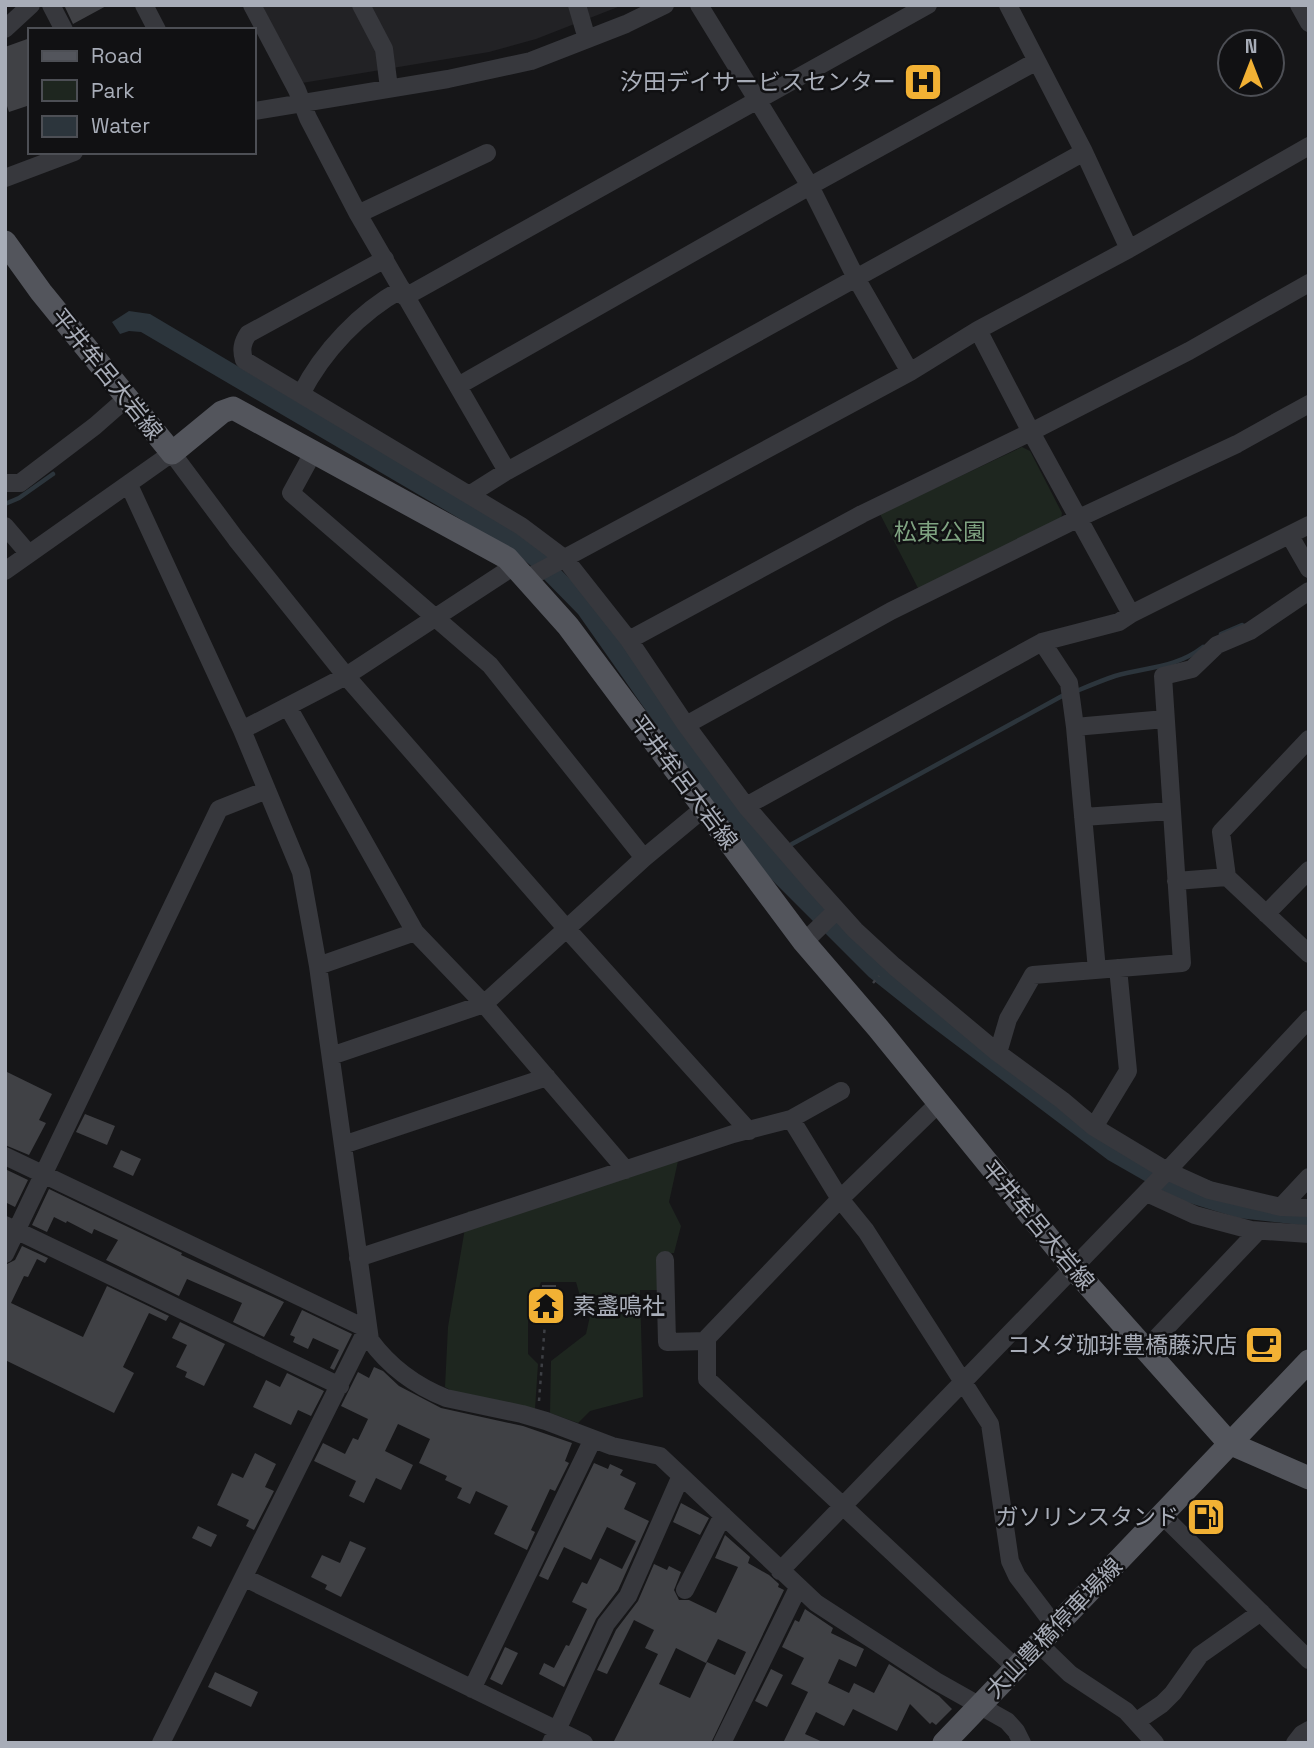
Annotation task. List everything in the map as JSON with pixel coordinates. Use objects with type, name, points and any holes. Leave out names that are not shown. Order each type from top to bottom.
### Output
[{"type":"main road","name":"平井牟呂大岩線","points":[[5,242],[41,292],[172,453],[222,412],[233,408],[507,558],[525,573],[704,808],[810,937],[938,1104],[1073,1268],[1229,1443],[1309,1478]]},
{"type":"main road","name":"大山豊橋停車場線","points":[[944,1743],[1309,1360]]},
{"type":"street","points":[[5,29],[31,5]]},
{"type":"street","points":[[51,5],[63,28]]},
{"type":"street","points":[[144,5],[156,28]]},
{"type":"street","points":[[252,5],[261,38],[302,103],[358,214],[507,471]]},
{"type":"street","points":[[361,5],[384,49],[389,88]]},
{"type":"street","points":[[577,5],[587,39]]},
{"type":"street","points":[[256,111],[448,79],[531,61],[626,24],[665,5]]},
{"type":"street","points":[[699,5],[810,186],[856,278],[910,372]]},
{"type":"street","points":[[301,394],[324,358],[366,312],[928,5]]},
{"type":"street","points":[[1008,5],[1084,152],[1129,249]]},
{"type":"street","points":[[1299,5],[1309,23]]},
{"type":"street","points":[[458,386],[810,186],[1037,61]]},
{"type":"street","points":[[242,730],[346,676],[434,617],[525,573],[561,560],[910,372],[978,330],[1129,249],[1309,146]]},
{"type":"street","points":[[469,495],[507,471],[1084,152]]},
{"type":"street","points":[[358,214],[487,153]]},
{"type":"street","points":[[5,178],[69,154]]},
{"type":"street","points":[[385,259],[248,334],[243,340],[244,360],[536,536],[561,560],[629,639],[686,725],[746,806],[837,910],[894,966],[998,1053],[1094,1127],[1167,1171],[1209,1190],[1281,1207],[1309,1208]]},
{"type":"street","points":[[629,639],[862,514],[1189,351],[1309,284]]},
{"type":"street","points":[[978,330],[1131,614]]},
{"type":"street","points":[[5,483],[20,482],[95,426],[128,397]]},
{"type":"street","points":[[686,725],[891,611],[1237,444],[1309,404]]},
{"type":"street","points":[[314,451],[291,493],[503,679],[644,858]]},
{"type":"street","points":[[5,571],[172,453],[236,539],[346,676],[566,928],[749,1131]]},
{"type":"street","points":[[129,485],[242,730],[301,872],[318,966],[369,1340],[396,1369],[434,1394],[537,1419],[635,1453],[660,1456],[680,1478],[816,1604],[1007,1721],[1022,1743]]},
{"type":"street","points":[[746,806],[1042,642],[1119,622],[1309,525]]},
{"type":"street","points":[[5,526],[29,554]]},
{"type":"street","points":[[1290,536],[1309,569]]},
{"type":"street","points":[[998,1053],[1008,1019],[1033,975],[1182,963],[1163,676],[1192,668],[1217,645],[1250,631],[1309,591]]},
{"type":"street","points":[[1042,642],[1069,683],[1097,970]]},
{"type":"street","points":[[288,707],[415,932],[484,1004],[626,1170]]},
{"type":"street","points":[[1075,727],[1165,719]]},
{"type":"street","points":[[1309,739],[1221,832],[1227,877],[1309,954]]},
{"type":"street","points":[[5,1254],[11,1228],[44,1175],[219,808],[267,790]]},
{"type":"street","points":[[331,1056],[484,1004],[644,858],[704,808]]},
{"type":"street","points":[[1083,817],[1171,811]]},
{"type":"street","points":[[1266,914],[1309,870]]},
{"type":"street","points":[[1176,881],[1227,877]]},
{"type":"street","points":[[810,937],[837,910]]},
{"type":"street","points":[[318,966],[415,932]]},
{"type":"street","points":[[1094,1127],[1128,1071],[1118,968]]},
{"type":"street","points":[[780,1571],[1147,1193],[1309,1019]]},
{"type":"street","points":[[343,1145],[547,1077]]},
{"type":"street","points":[[358,1258],[791,1119],[841,1091]]},
{"type":"street","points":[[938,1104],[840,1199],[716,1328],[707,1341],[707,1379],[1015,1667]]},
{"type":"street","points":[[791,1119],[840,1199],[866,1231],[990,1424],[1010,1561],[1017,1576],[1055,1626]]},
{"type":"street","points":[[5,1156],[368,1329]]},
{"type":"street","points":[[1281,1207],[1309,1177]]},
{"type":"street","points":[[1147,1193],[1195,1215],[1258,1231],[1309,1234]]},
{"type":"street","points":[[11,1228],[340,1386]]},
{"type":"street","points":[[1146,1349],[1258,1231]]},
{"type":"street","points":[[665,1261],[667,1342],[707,1341]]},
{"type":"street","points":[[161,1743],[368,1329]]},
{"type":"street","points":[[472,1689],[593,1439]]},
{"type":"street","points":[[554,1736],[606,1624],[628,1596],[680,1478]]},
{"type":"street","points":[[685,1590],[723,1515]]},
{"type":"street","points":[[1162,1515],[1309,1660]]},
{"type":"street","points":[[245,1578],[472,1689],[554,1736],[584,1743]]},
{"type":"street","points":[[722,1743],[798,1588]]},
{"type":"street","points":[[1137,1721],[1168,1699],[1200,1655],[1261,1612]]},
{"type":"street","points":[[1038,1644],[1070,1674],[1126,1711],[1155,1743]]},
{"type":"street","points":[[1295,1743],[1309,1730]]},
{"type":"path","points":[[537,1419],[545,1322]]},
{"type":"shaded area","points":[[262,5],[623,5],[536,39],[489,52],[302,83]]},
{"type":"green space","name":"松東公園","points":[[1022,447],[1030,451],[1062,513],[1061,519],[919,590],[880,514]]},
{"type":"green space","name":"素盞鳴社","points":[[678,1161],[669,1202],[681,1226],[674,1253],[660,1253],[660,1290],[640,1290],[643,1397],[590,1411],[578,1423],[550,1413],[551,1361],[586,1334],[594,1298],[580,1296],[576,1282],[541,1282],[537,1293],[528,1294],[528,1354],[538,1364],[535,1409],[456,1393],[445,1387],[448,1327],[468,1211],[477,1212]]},
{"type":"water","points":[[129,311],[150,314],[531,540],[579,588],[808,888],[1118,1151],[1309,1213],[1309,1226],[1238,1218],[1183,1201],[1157,1188],[1108,1160],[928,1024],[869,977],[770,878],[680,759],[578,614],[530,565],[513,551],[455,516],[141,332],[129,331],[120,334],[112,322]]},
{"type":"building","points":[[64,5],[108,5],[73,24]]},
{"type":"building","points":[[28,39],[28,106],[9,112],[5,100],[5,47]]},
{"type":"building","points":[[5,1071],[52,1094],[39,1120],[46,1123],[29,1155],[5,1145]]},
{"type":"building","points":[[85,1114],[115,1126],[107,1145],[76,1132]]},
{"type":"building","points":[[121,1150],[141,1159],[133,1176],[113,1167]]},
{"type":"building","points":[[5,1169],[28,1180],[15,1207],[5,1202]]},
{"type":"building","points":[[49,1189],[182,1253],[181,1255],[284,1302],[264,1337],[233,1322],[242,1303],[187,1279],[179,1296],[106,1260],[118,1240],[94,1229],[92,1234],[54,1217],[47,1232],[32,1225]]},
{"type":"building","points":[[22,1246],[48,1258],[45,1263],[37,1259],[28,1277],[24,1276],[11,1303],[83,1337],[107,1286],[169,1316],[166,1321],[149,1313],[123,1367],[134,1373],[114,1413],[5,1360],[5,1265],[15,1260]]},
{"type":"building","points":[[542,1285],[556,1285],[557,1316],[530,1316],[529,1295],[542,1295]]},
{"type":"building","points":[[302,1310],[352,1334],[334,1370],[330,1368],[339,1350],[313,1338],[308,1349],[293,1342],[295,1337],[290,1335]]},
{"type":"building","points":[[180,1322],[225,1344],[204,1386],[185,1377],[187,1372],[176,1367],[187,1345],[172,1338]]},
{"type":"building","points":[[374,1367],[383,1371],[399,1386],[441,1408],[523,1426],[572,1443],[565,1461],[569,1463],[555,1491],[550,1489],[531,1530],[535,1532],[527,1550],[494,1534],[508,1506],[476,1491],[470,1504],[457,1498],[462,1488],[445,1480],[447,1476],[419,1463],[430,1439],[398,1424],[385,1451],[413,1465],[401,1490],[376,1478],[364,1503],[349,1496],[356,1481],[314,1461],[323,1443],[345,1454],[353,1438],[358,1440],[368,1419],[341,1406],[358,1372],[369,1378]]},
{"type":"building","points":[[287,1373],[324,1391],[311,1416],[298,1410],[291,1425],[253,1407],[266,1380],[280,1387]]},
{"type":"building","points":[[255,1453],[276,1464],[265,1487],[274,1491],[254,1530],[246,1526],[249,1520],[217,1505],[232,1473],[243,1478]]},
{"type":"building","points":[[594,1463],[608,1469],[610,1464],[623,1470],[620,1475],[636,1483],[624,1509],[649,1521],[618,1590],[596,1619],[564,1687],[539,1674],[544,1663],[554,1668],[566,1645],[569,1646],[587,1609],[572,1602],[582,1582],[587,1584],[600,1558],[622,1569],[636,1541],[607,1527],[591,1560],[564,1547],[548,1580],[539,1576]]},
{"type":"building","points":[[681,1503],[709,1518],[700,1535],[673,1522]]},
{"type":"building","points":[[198,1526],[217,1535],[211,1547],[192,1538]]},
{"type":"building","points":[[725,1535],[750,1557],[748,1563],[769,1575],[779,1584],[778,1587],[784,1590],[711,1743],[613,1743],[658,1654],[645,1648],[654,1630],[634,1620],[607,1674],[597,1670],[616,1630],[638,1601],[654,1564],[667,1570],[669,1566],[681,1572],[674,1590],[679,1600],[689,1600],[716,1613],[738,1567],[715,1558]],"holes":[[[718,1639],[746,1652],[735,1675],[707,1662],[690,1698],[659,1684],[676,1648],[706,1663]]]},
{"type":"building","points":[[350,1541],[366,1548],[341,1597],[325,1589],[327,1585],[311,1577],[322,1555],[340,1563]]},
{"type":"building","points":[[805,1609],[833,1628],[831,1633],[864,1649],[856,1667],[839,1659],[828,1683],[849,1693],[854,1683],[874,1693],[889,1664],[939,1696],[952,1709],[936,1725],[932,1722],[930,1724],[910,1704],[897,1731],[853,1709],[844,1726],[816,1712],[805,1734],[825,1743],[783,1743],[808,1692],[791,1684],[804,1658],[782,1647],[795,1620],[799,1622]]},
{"type":"building","points":[[505,1647],[518,1653],[502,1685],[490,1679]]},
{"type":"building","points":[[771,1669],[783,1675],[767,1707],[755,1701]]},
{"type":"building","points":[[215,1672],[258,1692],[251,1707],[208,1687]]},
{"type":"waterway","points":[[5,504],[19,498],[53,474]]},
{"type":"waterway","points":[[1221,634],[1242,625]]},
{"type":"waterway","points":[[1079,690],[1115,676],[1172,663],[1203,647]]},
{"type":"waterway","points":[[792,844],[1062,696]]},
{"type":"place","name":"汐田デイサービスセンター","points":[[923,82]]},
{"type":"place","name":"素盞鳴社","points":[[546,1306]]},
{"type":"place","name":"コメダ珈琲豊橋藤沢店","points":[[1264,1345]]},
{"type":"place","name":"ガソリンスタンド","points":[[1206,1517]]}]
